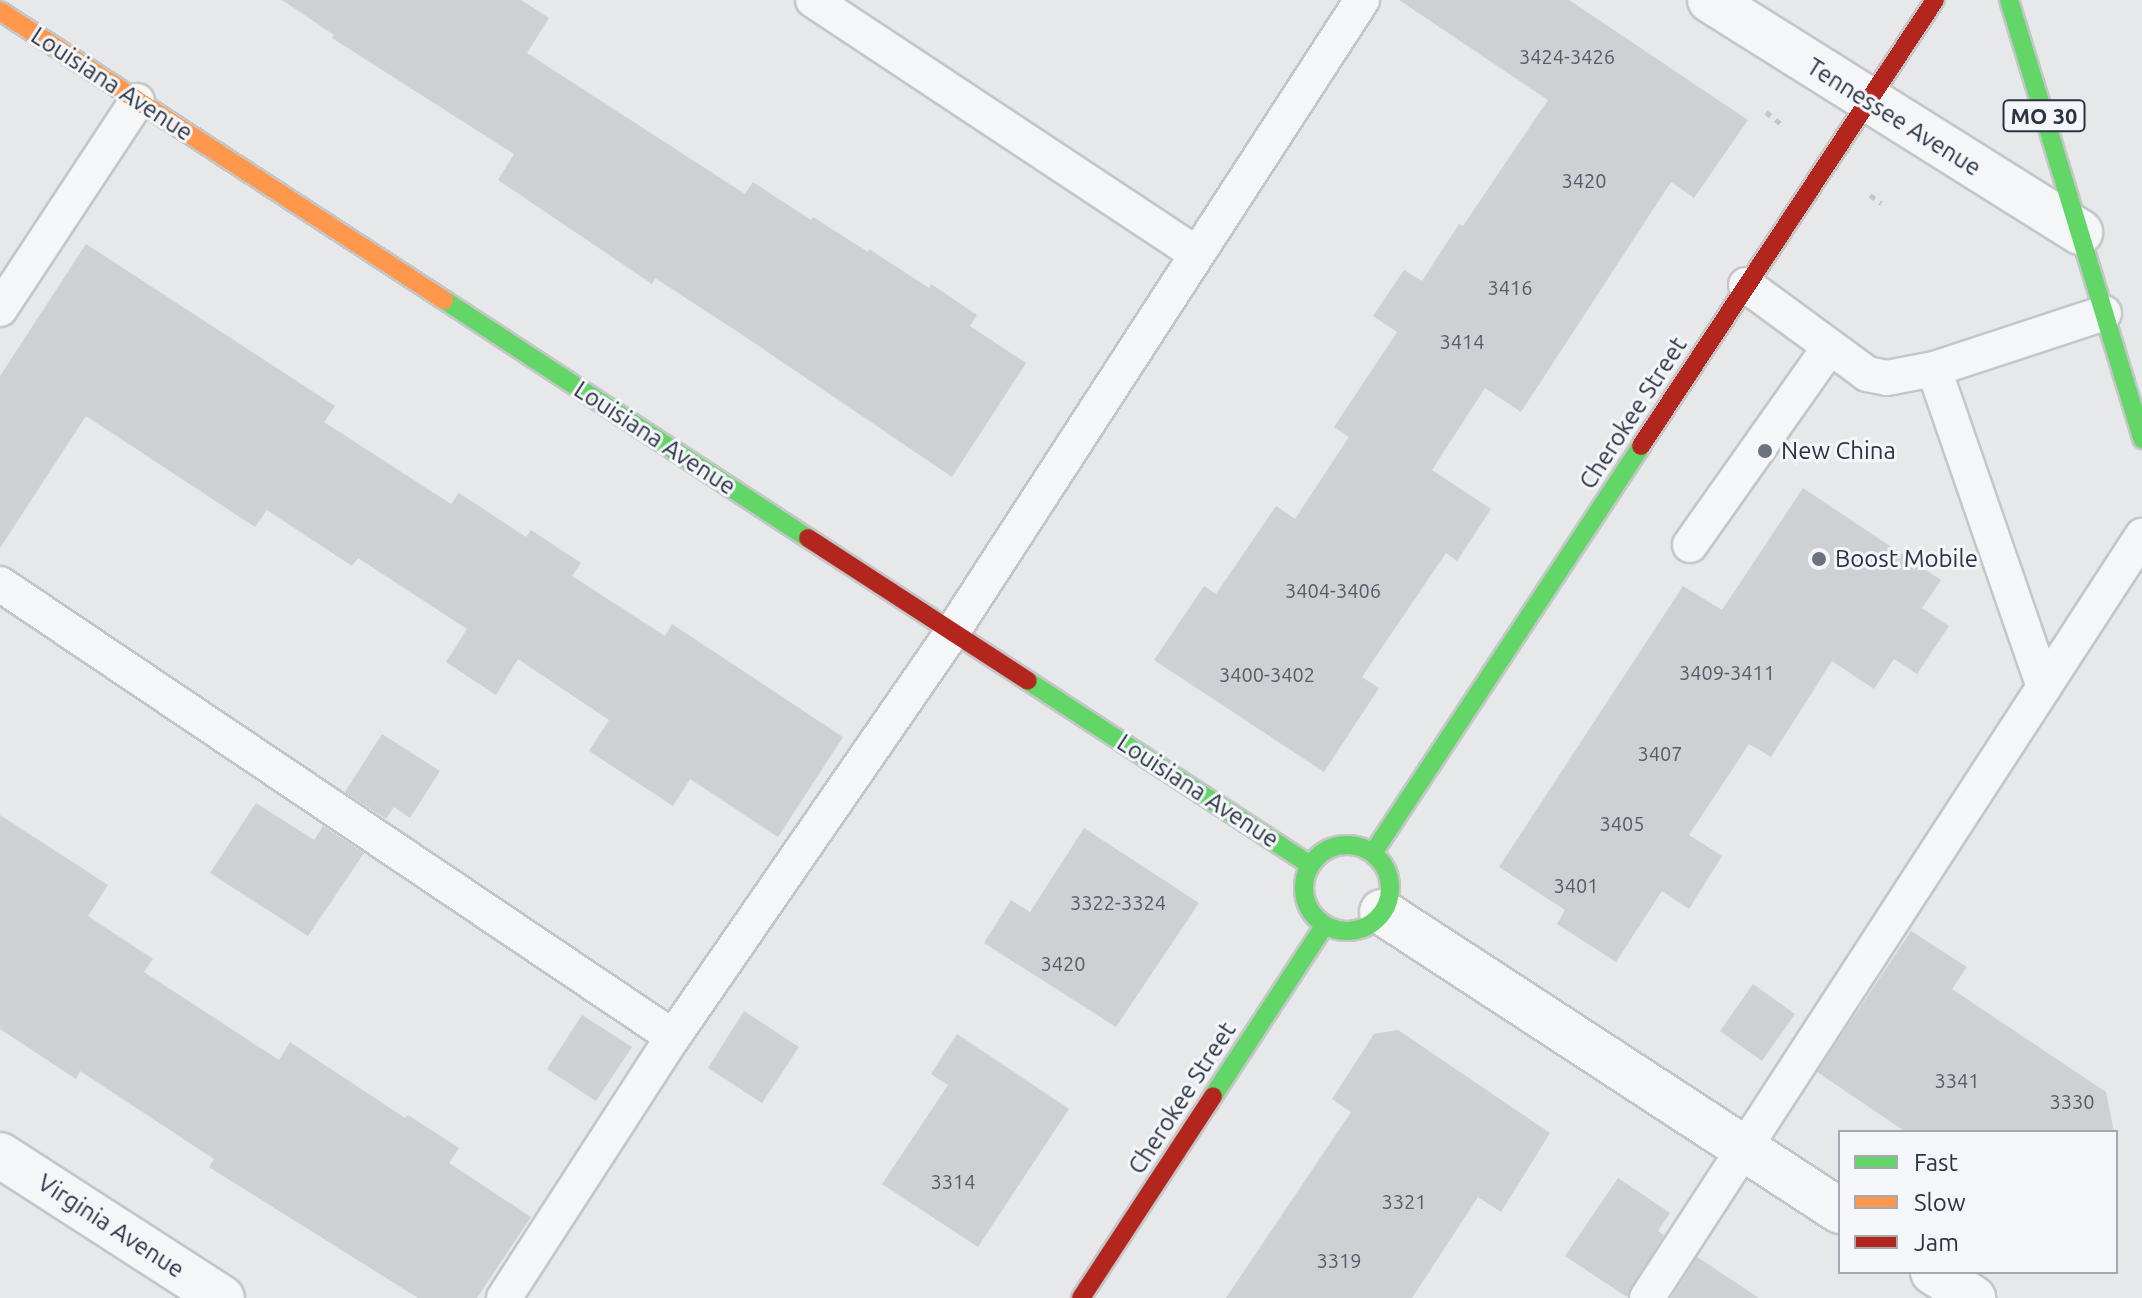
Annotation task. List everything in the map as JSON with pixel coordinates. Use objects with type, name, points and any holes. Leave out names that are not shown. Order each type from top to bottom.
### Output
[{"type":"street","name":"Tennessee Avenue","points":[[1710,0],[2080,232]]},
{"type":"street","name":"Cherokee Street","points":[[1373,853],[1935,0]]},
{"type":"street","name":"MO 30","points":[[2009,0],[2142,439]]},
{"type":"street","name":"Louisiana Avenue","points":[[0,11],[1310,865]]},
{"type":"street","points":[[1346,843],[1373,853],[1389,874],[1389,900],[1382,912],[1362,929],[1337,931],[1313,917],[1303,891],[1310,865],[1320,853],[1346,843]]},
{"type":"street","points":[[1382,912],[1838,1210]]},
{"type":"street","name":"Cherokee Street","points":[[1081,1298],[1325,925]]},
{"type":"street","name":"Virginia Avenue","points":[[0,1155],[222,1298]]},
{"type":"street","points":[[1936,1274],[1973,1298]]},
{"type":"lane","points":[[813,0],[1197,254]]},
{"type":"lane","points":[[504,1298],[673,1037],[953,631],[1362,0]]},
{"type":"lane","points":[[0,309],[137,101]]},
{"type":"lane","points":[[1746,285],[1867,374],[1887,378],[1934,369],[2104,313]]},
{"type":"lane","points":[[1690,545],[1829,348]]},
{"type":"lane","points":[[1934,369],[2044,687]]},
{"type":"lane","points":[[1647,1298],[2142,536]]},
{"type":"lane","points":[[0,584],[673,1037]]},
{"type":"building","points":[[282,0],[521,0],[549,18],[527,53],[745,194],[753,182],[811,220],[813,217],[868,252],[869,249],[929,288],[931,284],[977,315],[970,326],[1026,363],[952,477],[738,332],[655,278],[652,284],[498,180],[514,154],[332,38],[334,35]]},
{"type":"building","points":[[1399,0],[1569,0],[1748,120],[1694,198],[1671,182],[1521,412],[1485,388],[1432,470],[1491,509],[1457,561],[1446,553],[1362,677],[1379,688],[1324,772],[1154,660],[1204,586],[1216,594],[1276,506],[1295,519],[1349,437],[1334,427],[1397,332],[1373,316],[1404,270],[1422,281],[1548,100]]},
{"type":"building","points":[[86,244],[335,406],[324,422],[451,504],[459,493],[526,537],[531,530],[581,563],[572,576],[665,636],[672,624],[843,737],[778,837],[690,779],[673,806],[589,751],[609,720],[518,659],[496,695],[446,662],[467,629],[358,558],[352,566],[267,510],[255,527],[86,416],[0,548],[0,376]]},
{"type":"building","points":[[1803,488],[1941,580],[1922,608],[1949,626],[1917,674],[1894,659],[1874,689],[1832,661],[1771,757],[1749,744],[1689,835],[1722,856],[1689,909],[1662,891],[1616,962],[1557,924],[1565,910],[1499,867],[1683,586],[1722,610]]},
{"type":"building","points":[[382,734],[440,771],[410,818],[394,807],[386,819],[345,792]]},
{"type":"building","points":[[256,803],[314,840],[323,826],[364,853],[308,936],[210,873]]},
{"type":"building","points":[[0,815],[108,885],[88,916],[153,959],[144,972],[279,1060],[290,1042],[405,1118],[408,1115],[459,1148],[449,1163],[531,1217],[477,1298],[418,1298],[209,1167],[214,1159],[80,1071],[76,1079],[0,1029]]},
{"type":"building","points":[[1084,828],[1199,903],[1116,1027],[984,943],[1011,900],[1030,912]]},
{"type":"building","points":[[1911,931],[1967,967],[1952,989],[2106,1092],[2114,1130],[1903,1130],[1817,1072]]},
{"type":"building","points":[[1753,984],[1795,1014],[1762,1061],[1720,1031]]},
{"type":"building","points":[[744,1011],[799,1047],[762,1103],[708,1068]]},
{"type":"building","points":[[582,1015],[632,1047],[596,1101],[547,1069]]},
{"type":"building","points":[[1398,1030],[1550,1133],[1501,1212],[1478,1197],[1412,1298],[1226,1298],[1351,1112],[1332,1099],[1374,1034]]},
{"type":"building","points":[[957,1034],[1069,1109],[978,1247],[882,1184],[948,1085],[931,1074]]},
{"type":"building","points":[[1618,1178],[1670,1213],[1658,1231],[1664,1235],[1627,1297],[1565,1256]]},
{"type":"building","points":[[1697,1257],[1759,1298],[1671,1298]]},
{"type":"traffic: fast","points":[[2009,0],[2142,439]]},
{"type":"traffic: fast","points":[[444,300],[808,538]]},
{"type":"traffic: fast","points":[[1373,853],[1641,446]]},
{"type":"traffic: fast","points":[[1028,681],[1310,865]]},
{"type":"traffic: fast","points":[[1339,845],[1355,845],[1378,857],[1387,871],[1390,888],[1387,905],[1378,919],[1355,931],[1339,931],[1323,924],[1311,912],[1304,896],[1304,880],[1311,864],[1323,852],[1339,845]]},
{"type":"traffic: fast","points":[[1213,1096],[1325,925]]},
{"type":"traffic: slow","points":[[0,11],[444,300]]},
{"type":"traffic: jam","points":[[1641,446],[1935,0]]},
{"type":"traffic: jam","points":[[808,538],[1028,681]]},
{"type":"traffic: jam","points":[[1081,1298],[1213,1096]]},
{"type":"place","name":"New China","points":[[1765,451]]},
{"type":"place","name":"Boost Mobile","points":[[1819,559]]}]
